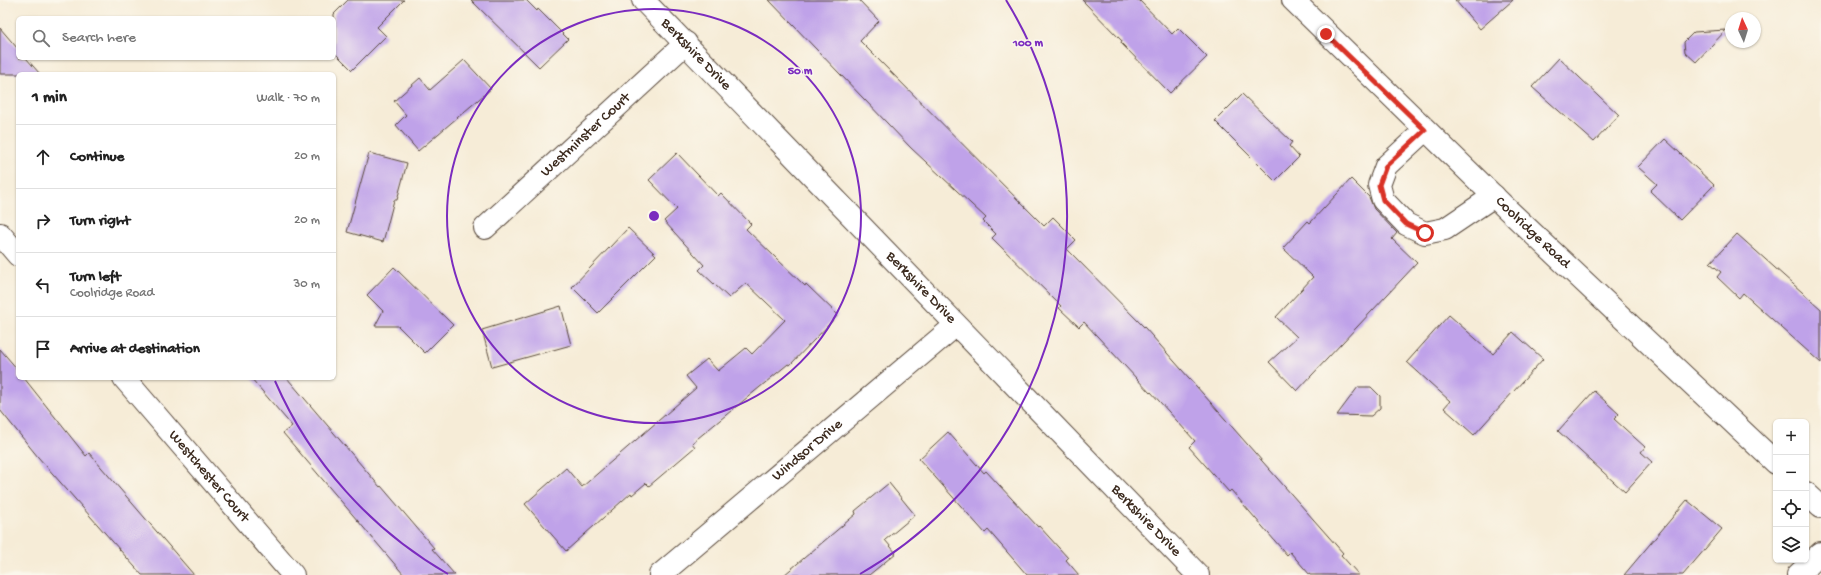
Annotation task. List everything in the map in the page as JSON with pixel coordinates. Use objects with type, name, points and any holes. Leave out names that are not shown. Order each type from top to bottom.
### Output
[{"type":"street","name":"Berkshire Drive","points":[[643,0],[1198,575]]},
{"type":"street","name":"Coolridge Road","points":[[1293,0],[1425,130],[1773,460]]},
{"type":"street","name":"Westminster Court","points":[[485,228],[686,43]]},
{"type":"street","points":[[1425,130],[1386,166],[1379,185],[1383,200],[1406,224],[1425,233],[1445,229],[1494,196]]},
{"type":"street","points":[[0,234],[16,253]]},
{"type":"street","name":"Windsor Drive","points":[[660,575],[956,326]]},
{"type":"street","name":"Westchester Court","points":[[126,380],[293,575]]},
{"type":"street","points":[[1809,495],[1821,508]]},
{"type":"street","points":[[1798,575],[1821,553]]},
{"type":"building","points":[[348,0],[404,0],[377,27],[386,36],[352,70],[336,54],[336,16],[334,16],[334,14]]},
{"type":"building","points":[[471,0],[526,0],[537,11],[538,9],[568,39],[539,67]]},
{"type":"building","points":[[769,0],[859,0],[879,21],[860,41],[1044,226],[1053,217],[1076,240],[1067,249],[1145,328],[1343,553],[1341,555],[1359,575],[1310,575],[1290,552],[1287,555],[1231,490],[1229,492],[1189,447],[1195,441],[1151,392],[1150,393],[1084,322],[1079,327],[1059,308],[1061,306],[992,238],[996,234],[983,221],[986,218],[911,148]]},
{"type":"building","points":[[1082,0],[1139,0],[1172,34],[1178,28],[1207,57],[1170,93],[1121,43],[1122,41]]},
{"type":"building","points":[[1455,0],[1513,0],[1480,29]]},
{"type":"building","points":[[0,28],[16,47],[16,60],[28,60],[38,72],[0,74]]},
{"type":"building","points":[[1725,30],[1696,62],[1685,52],[1684,42],[1694,32]]},
{"type":"building","points":[[1559,58],[1619,115],[1594,142],[1532,87]]},
{"type":"building","points":[[464,60],[491,89],[418,151],[396,125],[406,115],[394,101],[420,78],[430,90]]},
{"type":"building","points":[[1242,94],[1292,142],[1289,146],[1299,157],[1275,181],[1215,121]]},
{"type":"building","points":[[1665,139],[1714,185],[1680,220],[1650,191],[1657,184],[1638,167]]},
{"type":"building","points":[[369,153],[407,163],[397,200],[394,200],[383,242],[347,232]]},
{"type":"building","points":[[677,153],[718,196],[721,193],[751,224],[746,229],[805,286],[806,284],[838,315],[790,365],[788,364],[692,443],[695,447],[649,486],[646,483],[632,495],[631,493],[566,551],[525,504],[566,468],[582,487],[696,388],[686,376],[707,359],[718,371],[746,348],[752,354],[785,320],[746,283],[729,298],[699,270],[704,265],[664,221],[677,209],[649,180]]},
{"type":"building","points":[[1351,179],[1369,197],[1374,209],[1397,233],[1392,239],[1417,263],[1297,391],[1269,362],[1297,337],[1276,317],[1313,277],[1283,248],[1308,221],[1310,223]]},
{"type":"building","points":[[628,228],[656,255],[598,313],[572,287]]},
{"type":"building","points":[[1737,234],[1821,309],[1821,363],[1743,293],[1739,298],[1717,277],[1721,272],[1710,263]]},
{"type":"building","points":[[394,267],[453,325],[425,353],[398,326],[375,326],[383,311],[367,295]]},
{"type":"building","points":[[561,306],[571,345],[492,367],[482,330]]},
{"type":"building","points":[[1449,315],[1493,354],[1513,332],[1543,359],[1474,435],[1444,408],[1450,401],[1407,362]]},
{"type":"building","points":[[0,349],[16,368],[16,380],[26,380],[86,456],[89,453],[194,575],[142,575],[38,457],[0,410]]},
{"type":"building","points":[[253,380],[289,380],[434,548],[432,549],[455,575],[404,575],[283,433],[292,426]]},
{"type":"building","points":[[1358,387],[1371,387],[1380,396],[1380,408],[1371,416],[1337,415]]},
{"type":"building","points":[[1594,391],[1619,414],[1614,419],[1645,447],[1641,452],[1652,462],[1625,492],[1558,431]]},
{"type":"building","points":[[948,432],[984,473],[986,471],[1038,527],[1039,526],[1068,558],[1066,560],[1079,575],[1027,575],[988,530],[985,533],[919,459]]},
{"type":"building","points":[[889,483],[915,515],[885,540],[896,553],[869,575],[784,575],[856,514],[855,511]]},
{"type":"building","points":[[1687,500],[1722,529],[1683,575],[1624,575]]},
{"type":"route","points":[[1326,34],[1425,130],[1386,166],[1379,185],[1383,200],[1406,224],[1425,233]]}]
